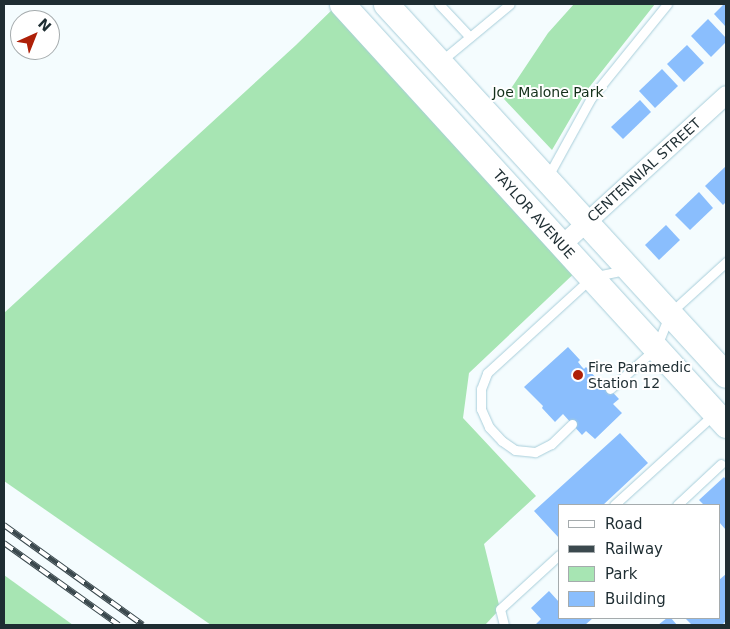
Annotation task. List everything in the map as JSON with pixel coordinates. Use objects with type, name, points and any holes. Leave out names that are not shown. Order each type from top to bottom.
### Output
[{"type":"main road","name":"TAYLOR AVENUE","points":[[342,4],[656,348],[723,414]]},
{"type":"main road","points":[[386,4],[726,375]]},
{"type":"street","name":"CENTENNIAL STREET","points":[[562,245],[726,95]]},
{"type":"lane","points":[[439,4],[458,18],[470,37]]},
{"type":"lane","points":[[439,62],[508,4]]},
{"type":"lane","points":[[547,179],[591,98],[667,4]]},
{"type":"lane","points":[[610,390],[656,348],[670,313],[726,262]]},
{"type":"lane","points":[[572,424],[550,444],[536,452],[515,450],[502,441],[489,427],[481,409],[481,389],[487,373],[592,277],[629,269]]},
{"type":"lane","points":[[615,504],[723,414]]},
{"type":"lane","points":[[678,504],[721,464]]},
{"type":"lane","points":[[504,625],[500,609],[558,556]]},
{"type":"green space","points":[[338,4],[582,266],[469,373],[463,418],[536,496],[484,544],[500,609],[485,625],[211,625],[4,481],[4,313],[296,45]]},
{"type":"green space","name":"Joe Malone Park","points":[[574,4],[655,4],[587,90],[552,150],[504,99],[548,33]]},
{"type":"green space","points":[[4,575],[73,625],[4,625]]},
{"type":"building","points":[[726,4],[726,27],[714,14]]},
{"type":"building","points":[[708,19],[726,38],[726,42],[711,57],[691,36]]},
{"type":"building","points":[[687,45],[704,63],[684,82],[667,64]]},
{"type":"building","points":[[662,69],[678,86],[655,108],[639,91]]},
{"type":"building","points":[[640,100],[651,112],[623,139],[611,127]]},
{"type":"building","points":[[726,166],[726,202],[723,205],[705,186]]},
{"type":"building","points":[[699,192],[713,208],[690,230],[675,215]]},
{"type":"building","points":[[666,225],[680,240],[659,260],[645,245]]},
{"type":"building","points":[[568,347],[580,360],[578,362],[582,367],[584,369],[586,367],[598,380],[600,379],[619,399],[613,404],[622,413],[595,439],[586,431],[582,435],[563,414],[555,422],[542,408],[543,406],[524,387]]},
{"type":"building","points":[[620,433],[648,463],[604,504],[558,504],[558,537],[534,511]]},
{"type":"building","points":[[724,477],[726,480],[726,530],[720,523],[720,504],[703,504],[699,500]]},
{"type":"building","points":[[726,574],[726,621],[722,625],[692,625],[686,619],[720,619],[720,579]]},
{"type":"building","points":[[549,591],[558,601],[558,619],[592,619],[585,625],[535,625],[541,619],[531,608]]},
{"type":"building","points":[[666,619],[672,619],[677,625],[658,625]]},
{"type":"railway","points":[[4,525],[143,625]]},
{"type":"railway","points":[[4,543],[119,625]]},
{"type":"place","name":"Fire Paramedic Station 12","points":[[578,375]]}]
